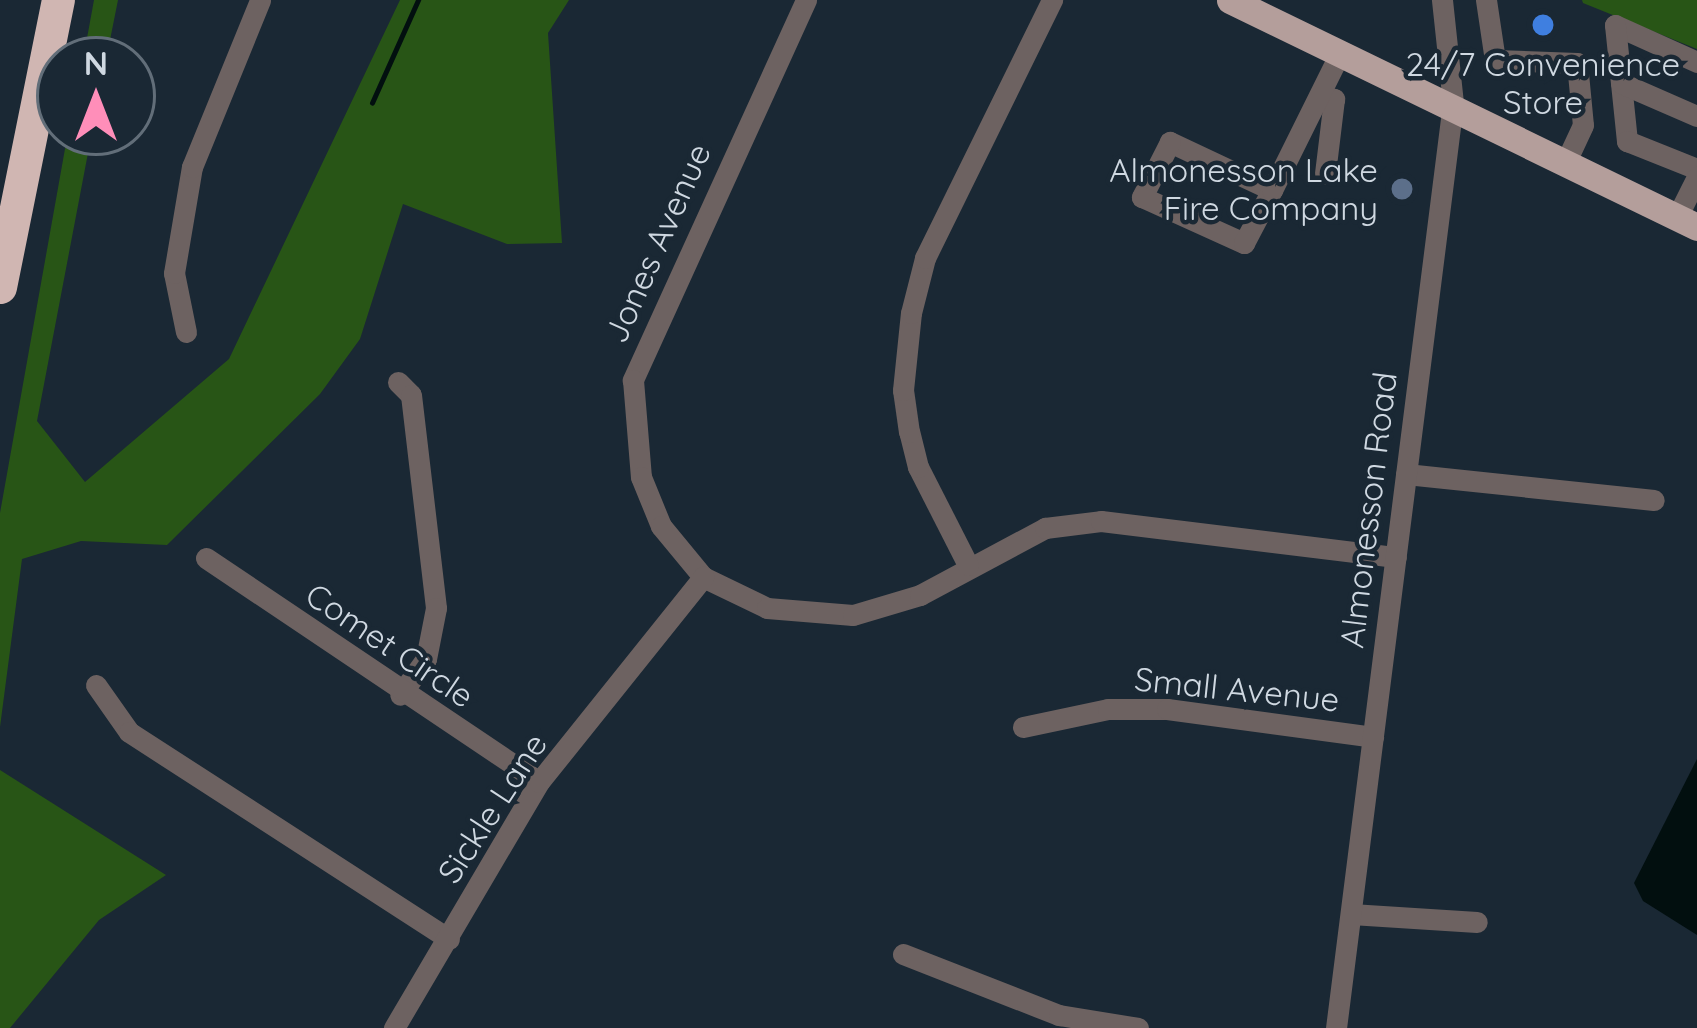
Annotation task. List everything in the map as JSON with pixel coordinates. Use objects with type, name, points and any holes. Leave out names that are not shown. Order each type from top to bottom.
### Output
[{"type":"highway","points":[[0,287],[58,0]]},
{"type":"main road","points":[[1230,0],[1453,103],[1687,222]]},
{"type":"street","points":[[185,332],[174,273],[192,167],[260,0]]},
{"type":"street","name":"Jones Avenue","points":[[806,0],[633,380],[640,477],[661,526],[703,577],[767,608],[853,615],[902,603],[1045,528],[1101,521],[1396,557]]},
{"type":"street","points":[[968,565],[918,467],[909,432],[902,390],[911,313],[925,258],[1052,0]]},
{"type":"street","name":"Almonesson Road","points":[[1336,1028],[1453,103],[1442,0]]},
{"type":"street","points":[[1486,0],[1495,60],[1577,63],[1583,125],[1566,161]]},
{"type":"street","points":[[1687,222],[1697,173],[1627,142],[1615,25],[1697,62]]},
{"type":"street","points":[[1272,190],[1170,142],[1142,197],[1244,243],[1272,190],[1341,51]]},
{"type":"street","points":[[1621,83],[1697,116]]},
{"type":"street","points":[[1319,94],[1334,99],[1325,173]]},
{"type":"street","points":[[398,382],[411,395],[436,608],[426,659],[400,695]]},
{"type":"street","points":[[1406,474],[1654,500]]},
{"type":"street","name":"Comet Circle","points":[[206,558],[400,695],[539,782]]},
{"type":"street","name":"Sickle Lane","points":[[394,1028],[539,782],[703,577]]},
{"type":"street","points":[[96,685],[129,732],[449,939]]},
{"type":"street","name":"Small Avenue","points":[[1023,727],[1108,710],[1167,709],[1373,737]]},
{"type":"street","points":[[1351,914],[1477,922]]},
{"type":"street","points":[[903,954],[1059,1015],[1138,1028]]},
{"type":"green space","points":[[94,0],[118,0],[111,36],[87,36]]},
{"type":"green space","points":[[400,0],[569,0],[548,33],[562,243],[507,244],[403,204],[360,339],[320,394],[167,545],[81,541],[22,559],[0,727],[0,513],[64,156],[87,156],[37,421],[85,482],[229,359]]},
{"type":"green space","points":[[1697,0],[1697,49],[1583,3]]},
{"type":"green space","points":[[0,770],[166,875],[99,920],[10,1028],[0,1028]]},
{"type":"shaded area","points":[[1697,759],[1697,935],[1643,901],[1634,883]]},
{"type":"waterway","points":[[372,103],[418,0]]},
{"type":"place","name":"24/7 Convenience Store","points":[[1543,25]]},
{"type":"place","name":"Almonesson Lake Fire Company","points":[[1402,189]]}]
